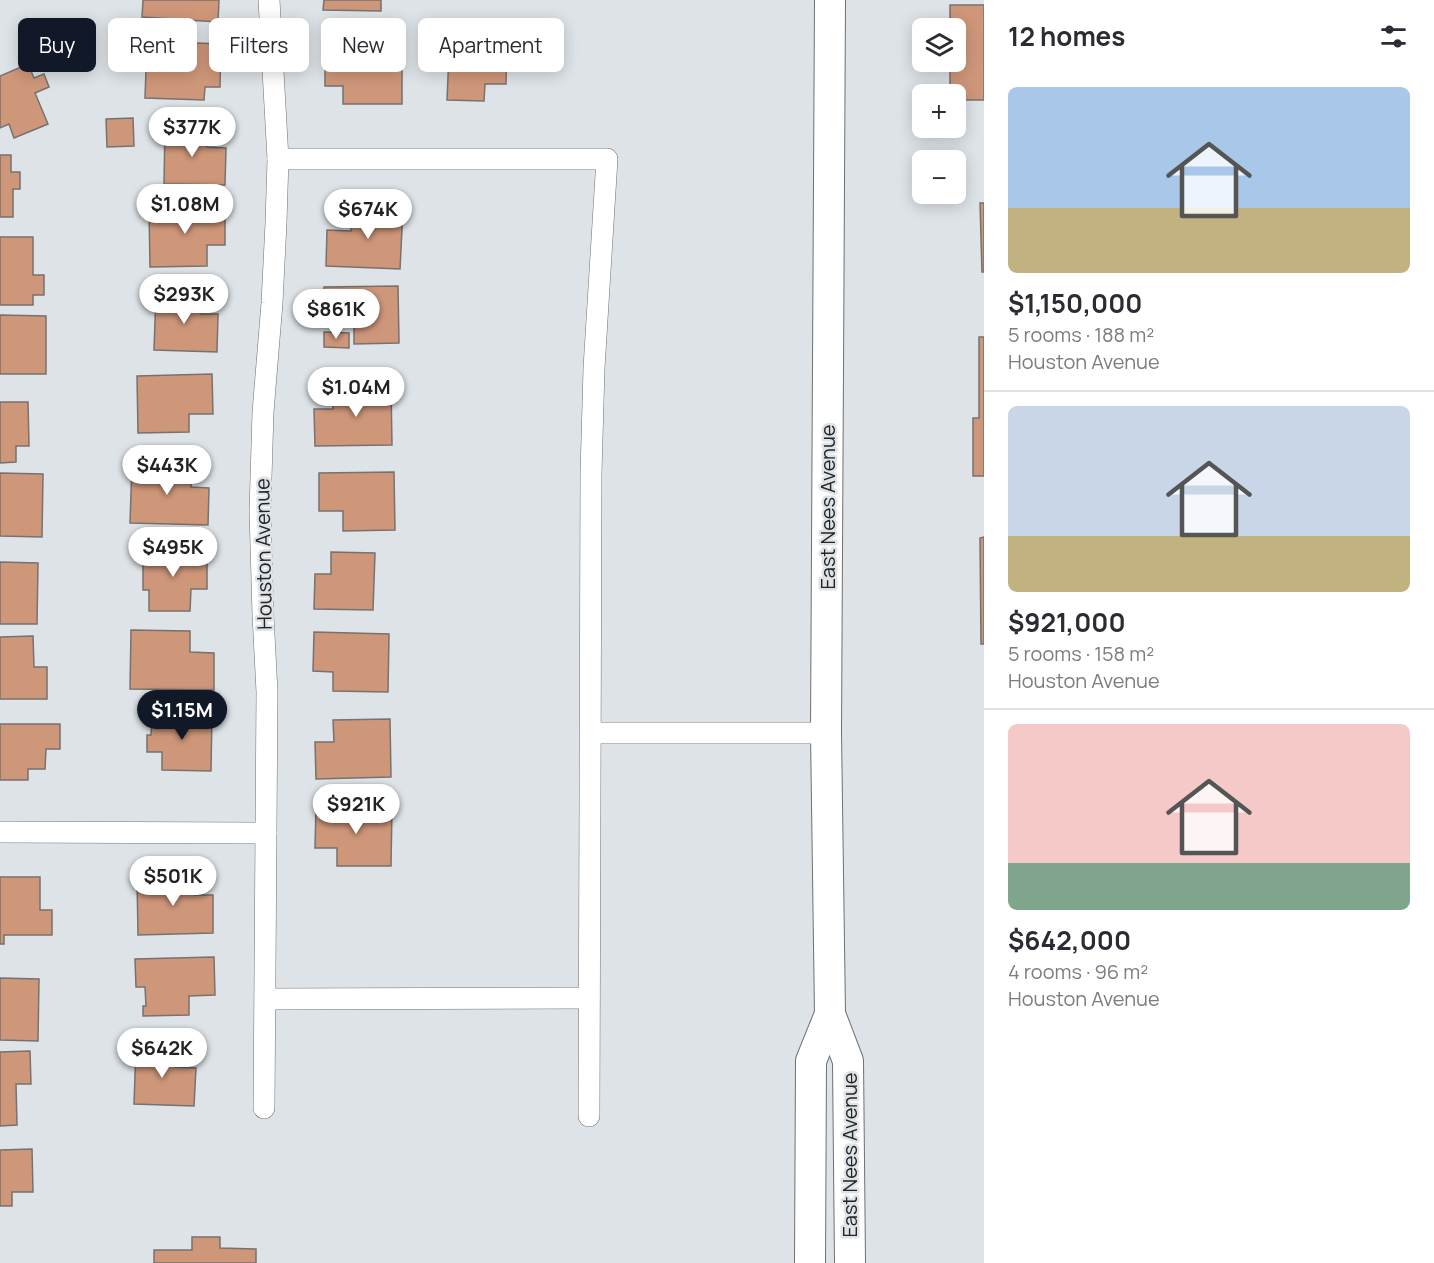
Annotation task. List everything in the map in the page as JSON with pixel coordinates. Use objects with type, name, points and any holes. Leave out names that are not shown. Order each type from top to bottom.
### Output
[{"type":"main road","name":"East Nees Avenue","points":[[830,0],[826,734],[830,1014],[848,1061],[850,1263]]},
{"type":"main road","name":"East Nees Avenue","points":[[810,1263],[811,1061],[830,1014]]},
{"type":"street","name":"Houston Avenue","points":[[264,1108],[267,692],[260,511],[263,412],[273,292],[278,159],[269,0]]},
{"type":"street","points":[[278,159],[607,159],[595,356],[591,474],[589,1116]]},
{"type":"street","points":[[591,733],[826,734]]},
{"type":"street","points":[[0,832],[266,832]]},
{"type":"street","points":[[266,999],[589,998]]},
{"type":"building","points":[[143,0],[219,0],[218,18],[209,18],[209,21],[197,21],[197,18],[142,17]]},
{"type":"building","points":[[324,0],[381,0],[381,11],[323,10]]},
{"type":"building","points":[[950,5],[984,5],[984,100],[966,100],[966,84],[950,84],[950,72],[966,72],[966,18],[950,18]]},
{"type":"building","points":[[197,43],[209,44],[209,72],[220,72],[220,87],[205,87],[204,100],[145,98],[146,72],[197,72]]},
{"type":"building","points":[[18,68],[18,72],[31,72],[34,78],[44,74],[49,87],[35,93],[48,124],[14,138],[9,124],[0,128],[0,76]]},
{"type":"building","points":[[325,72],[402,72],[402,104],[343,104],[343,86],[325,86]]},
{"type":"building","points":[[448,72],[506,72],[506,84],[485,84],[484,101],[447,100]]},
{"type":"building","points":[[133,118],[134,146],[107,147],[106,119]]},
{"type":"building","points":[[165,126],[207,127],[207,147],[226,148],[225,185],[164,184]]},
{"type":"building","points":[[0,155],[11,155],[11,172],[20,172],[20,189],[13,189],[13,217],[0,217]]},
{"type":"building","points":[[980,203],[984,203],[984,272],[982,272]]},
{"type":"building","points":[[225,207],[225,245],[207,245],[207,266],[150,267],[149,208]]},
{"type":"building","points":[[352,207],[403,209],[400,269],[326,266],[327,230],[351,231]]},
{"type":"building","points":[[0,237],[33,237],[33,275],[44,275],[44,295],[33,295],[33,305],[0,305]]},
{"type":"building","points":[[398,286],[399,343],[354,344],[354,316],[325,316],[324,287]]},
{"type":"building","points":[[156,294],[202,295],[201,314],[218,314],[217,352],[154,350]]},
{"type":"building","points":[[0,315],[46,316],[46,374],[0,374]]},
{"type":"building","points":[[324,332],[349,333],[349,348],[324,347]]},
{"type":"building","points":[[979,337],[984,337],[984,476],[973,476],[973,418],[979,418]]},
{"type":"building","points":[[212,374],[213,414],[189,414],[189,432],[138,433],[137,376]]},
{"type":"building","points":[[391,386],[392,445],[315,446],[314,409],[333,409],[332,387]]},
{"type":"building","points":[[0,402],[28,402],[29,446],[16,446],[16,462],[0,463]]},
{"type":"building","points":[[132,464],[192,466],[191,487],[209,488],[208,525],[130,523]]},
{"type":"building","points":[[394,472],[395,530],[343,531],[343,511],[319,511],[319,473]]},
{"type":"building","points":[[0,473],[43,474],[42,537],[0,536]]},
{"type":"building","points":[[984,537],[984,644],[981,644],[980,538]]},
{"type":"building","points":[[143,550],[207,551],[207,589],[191,589],[190,611],[149,611],[149,590],[143,590]]},
{"type":"building","points":[[331,552],[375,553],[373,610],[314,609],[315,574],[331,574]]},
{"type":"building","points":[[0,562],[38,563],[37,624],[0,624]]},
{"type":"building","points":[[131,630],[190,631],[190,652],[214,653],[214,690],[130,689]]},
{"type":"building","points":[[314,632],[389,634],[388,692],[333,691],[333,672],[313,671]]},
{"type":"building","points":[[33,636],[34,667],[47,667],[47,699],[0,699],[0,637]]},
{"type":"building","points":[[152,714],[212,715],[211,771],[162,770],[162,752],[147,752],[147,735],[151,735]]},
{"type":"building","points":[[390,719],[391,777],[316,779],[315,742],[334,742],[333,720]]},
{"type":"building","points":[[0,724],[60,724],[60,749],[46,749],[45,769],[28,769],[28,780],[0,780]]},
{"type":"building","points":[[316,808],[392,809],[391,866],[337,866],[337,848],[315,848]]},
{"type":"building","points":[[0,877],[40,877],[40,910],[52,910],[52,935],[4,935],[4,944],[0,944]]},
{"type":"building","points":[[194,877],[194,895],[213,895],[213,933],[138,935],[137,878]]},
{"type":"building","points":[[214,957],[215,995],[189,996],[189,1015],[143,1016],[143,1006],[146,1006],[145,987],[136,987],[135,959]]},
{"type":"building","points":[[0,978],[39,979],[38,1041],[0,1040]]},
{"type":"building","points":[[136,1046],[176,1048],[175,1067],[196,1068],[194,1106],[134,1104]]},
{"type":"building","points":[[30,1051],[31,1084],[16,1084],[17,1125],[0,1126],[0,1052]]},
{"type":"building","points":[[32,1149],[33,1192],[12,1192],[12,1206],[0,1206],[0,1150]]},
{"type":"building","points":[[192,1237],[220,1237],[220,1248],[256,1249],[256,1263],[154,1263],[154,1250],[192,1250]]}]
